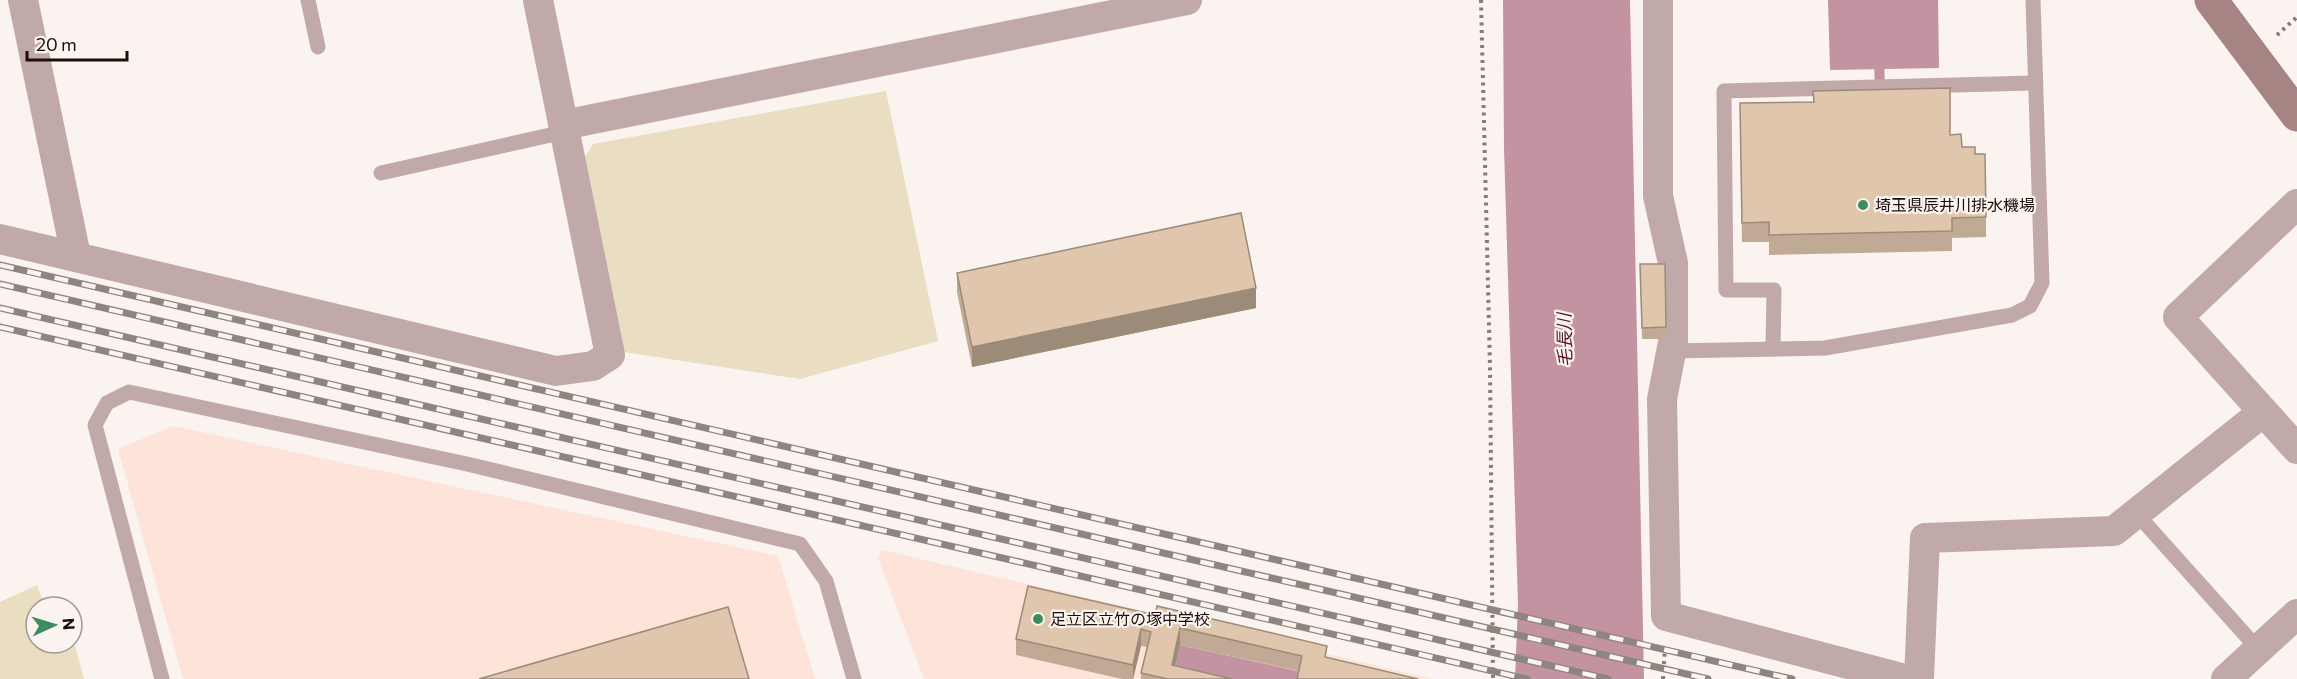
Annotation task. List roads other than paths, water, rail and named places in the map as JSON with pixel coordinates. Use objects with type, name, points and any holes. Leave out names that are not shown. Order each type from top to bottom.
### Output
[{"type":"street","points":[[23,0],[76,256]]},
{"type":"street","points":[[0,239],[556,371],[593,366],[610,355],[538,0]]},
{"type":"street","points":[[564,129],[1133,5],[1187,0]]},
{"type":"street","points":[[1658,0],[1658,196],[1673,263],[1671,351],[1662,399],[1666,616],[1905,679]]},
{"type":"street","points":[[2211,0],[2297,115]]},
{"type":"street","points":[[2297,204],[2178,316],[2297,448]]},
{"type":"street","points":[[1919,679],[1925,538],[2114,531],[2263,412]]},
{"type":"street","points":[[2226,679],[2297,614]]},
{"type":"lane","points":[[309,0],[318,47]]},
{"type":"lane","points":[[1671,351],[1836,346],[2012,315],[2030,306],[2042,283],[2033,0]]},
{"type":"lane","points":[[1773,349],[1774,290],[1726,290],[1724,91],[2035,83]]},
{"type":"lane","points":[[381,173],[564,129]]},
{"type":"lane","points":[[162,679],[95,425],[107,403],[129,393],[467,464],[800,544],[826,581],[854,679]]},
{"type":"lane","points":[[2136,513],[2258,650]]},
{"type":"water","name":"毛長川","points":[[1503,0],[1630,0],[1644,679],[1515,679],[1518,604],[1504,148]]},
{"type":"water","points":[[1828,0],[1938,0],[1939,68],[1830,70]]},
{"type":"water","points":[[1180,645],[1302,672],[1301,679],[1172,679]]},
{"type":"waterway","points":[[1879,54],[1880,93]]},
{"type":"railway","points":[[0,265],[1792,679]]},
{"type":"railway","points":[[0,284],[1708,679]]},
{"type":"railway","points":[[0,308],[1608,679]]},
{"type":"railway","points":[[0,327],[1527,679]]},
{"type":"place","name":"埼玉県辰井川排水機場","points":[[1863,205]]},
{"type":"place","name":"足立区立竹の塚中学校","points":[[1038,619]]}]
